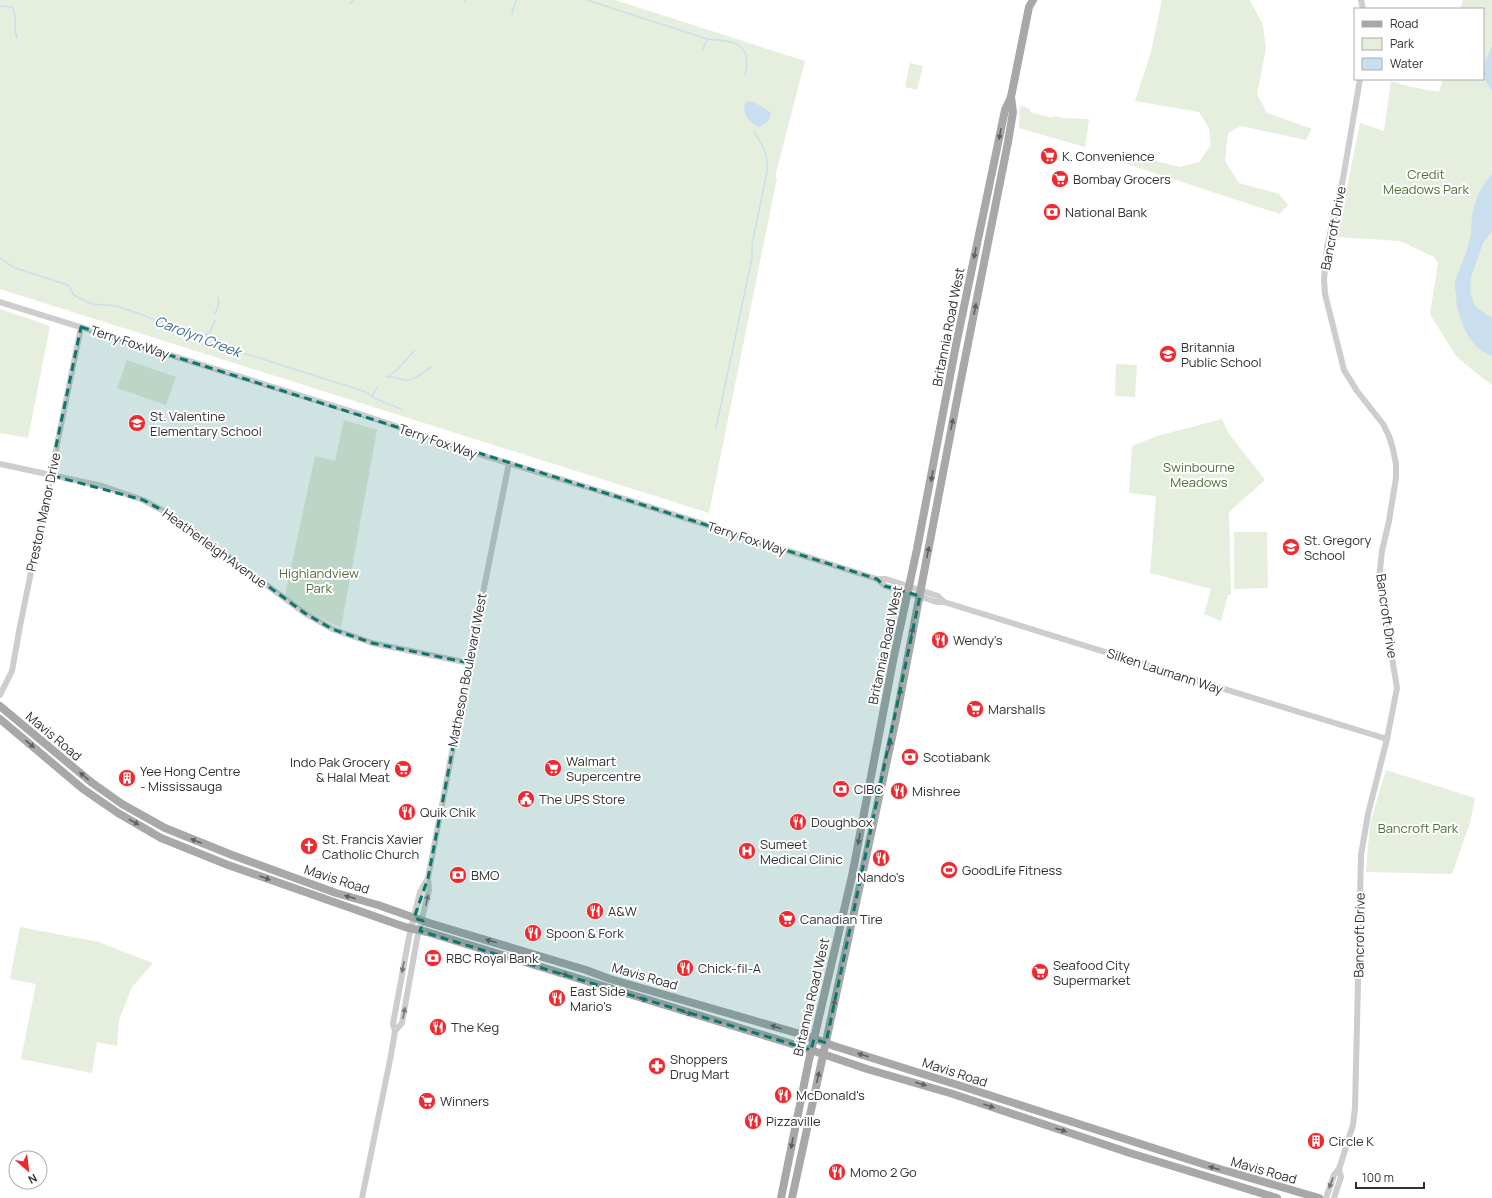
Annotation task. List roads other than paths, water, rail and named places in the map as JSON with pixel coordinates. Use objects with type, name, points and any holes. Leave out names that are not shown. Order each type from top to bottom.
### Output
[{"type":"main road","name":"Britannia Road West","points":[[781,1198],[811,1050],[852,876],[894,656],[909,590],[1004,110],[1011,97],[1029,2]]},
{"type":"main road","name":"Britannia Road West","points":[[792,1198],[894,726],[1013,112],[1011,97]]},
{"type":"main road","name":"Mavis Road","points":[[0,706],[91,782],[122,804],[165,828],[232,855],[336,893],[378,905],[422,921],[586,970],[610,979],[814,1039],[1206,1165],[1319,1198]]},
{"type":"main road","name":"Mavis Road","points":[[0,719],[83,788],[118,813],[161,838],[228,865],[373,917],[420,930],[954,1094],[1137,1155],[1277,1198]]},
{"type":"main road","points":[[702,1017],[706,1006]]},
{"type":"street","name":"Bancroft Drive","points":[[1334,1198],[1341,1177],[1340,1169],[1353,1125],[1355,1108],[1361,855],[1369,809],[1387,739],[1397,688],[1379,579],[1382,551],[1389,521],[1396,478],[1396,464],[1389,436],[1383,424],[1357,391],[1344,370],[1325,294],[1324,279],[1327,247],[1343,179],[1360,80]]},
{"type":"street","name":"Terry Fox Way","points":[[0,302],[360,414],[488,458],[509,463],[877,579],[885,586],[920,593]]},
{"type":"street","name":"Preston Manor Drive","points":[[0,695],[12,671],[50,475],[81,327]]},
{"type":"street","name":"Matheson Boulevard West","points":[[395,1031],[402,1023],[429,890],[428,878],[509,463]]},
{"type":"street","name":"Heatherleigh Avenue","points":[[0,464],[102,486],[143,500],[171,515],[306,614],[332,629],[372,643],[469,663]]},
{"type":"street","name":"Silken Laumann Way","points":[[920,593],[938,596],[944,602],[1387,739]]},
{"type":"street","name":"Matheson Boulevard West","points":[[362,1198],[389,1069],[395,1031],[393,1024],[411,928],[420,892],[428,878]]},
{"type":"street","name":"Bancroft Drive","points":[[1326,1198],[1334,1175],[1340,1169]]},
{"type":"water","points":[[1492,46],[1492,91],[1485,79],[1484,69]]},
{"type":"water","points":[[748,101],[754,102],[770,112],[769,120],[765,124],[758,127],[748,119],[744,112],[744,108]]},
{"type":"water","points":[[1492,174],[1492,231],[1483,243],[1471,277],[1470,293],[1475,306],[1492,318],[1492,356],[1477,347],[1471,340],[1462,324],[1457,306],[1455,282],[1469,245],[1473,211],[1476,200],[1481,189]]},
{"type":"waterway","points":[[350,4],[353,0]]},
{"type":"waterway","points":[[512,15],[513,8],[517,0]]},
{"type":"waterway","points":[[587,0],[707,39],[725,41],[739,45],[746,56],[747,64],[745,75]]},
{"type":"waterway","points":[[0,6],[12,7],[15,15],[15,30],[17,38]]},
{"type":"waterway","points":[[703,49],[707,40]]},
{"type":"waterway","points":[[716,428],[752,258],[752,244],[767,172],[765,151],[754,132]]},
{"type":"waterway","name":"Carolyn Creek","points":[[0,258],[15,268],[68,285],[74,295],[87,302],[117,306],[198,335],[206,341],[366,392],[374,398],[401,409]]},
{"type":"waterway","points":[[215,314],[219,303],[218,298]]},
{"type":"waterway","points":[[202,337],[210,332],[215,320]]},
{"type":"waterway","points":[[387,377],[396,371],[414,351]]},
{"type":"waterway","points":[[386,377],[409,380],[416,378],[431,367]]},
{"type":"waterway","points":[[372,396],[377,388]]},
{"type":"place","name":"K. Convenience","points":[[1049,156]]},
{"type":"place","name":"Bombay Grocers","points":[[1060,179]]},
{"type":"place","name":"National Bank","points":[[1052,212]]},
{"type":"place","name":"Britannia Public School","points":[[1168,354]]},
{"type":"place","name":"St. Valentine Elementary School","points":[[137,423]]},
{"type":"place","name":"St. Gregory School","points":[[1291,547]]},
{"type":"place","name":"Wendy's","points":[[940,640]]},
{"type":"place","name":"Marshalls","points":[[975,709]]},
{"type":"place","name":"Scotiabank","points":[[910,757]]},
{"type":"place","name":"Walmart Supercentre","points":[[553,768]]},
{"type":"place","name":"Indo Pak Grocery & Halal Meat","points":[[403,769]]},
{"type":"place","name":"Yee Hong Centre - Mississauga","points":[[127,778]]},
{"type":"place","name":"CIBC","points":[[841,789]]},
{"type":"place","name":"Mishree","points":[[899,791]]},
{"type":"place","name":"The UPS Store","points":[[526,799]]},
{"type":"place","name":"Quik Chik","points":[[407,812]]},
{"type":"place","name":"Doughbox","points":[[798,822]]},
{"type":"place","name":"St. Francis Xavier Catholic Church","points":[[309,846]]},
{"type":"place","name":"Sumeet Medical Clinic","points":[[747,851]]},
{"type":"place","name":"Nando's","points":[[881,858]]},
{"type":"place","name":"GoodLife Fitness","points":[[949,870]]},
{"type":"place","name":"BMO","points":[[458,875]]},
{"type":"place","name":"A&W","points":[[595,911]]},
{"type":"place","name":"Canadian Tire","points":[[787,919]]},
{"type":"place","name":"Spoon & Fork","points":[[533,933]]},
{"type":"place","name":"RBC Royal Bank","points":[[433,958]]},
{"type":"place","name":"Chick-fil-A","points":[[685,968]]},
{"type":"place","name":"Seafood City Supermarket","points":[[1040,972]]},
{"type":"place","name":"East Side Mario's","points":[[557,998]]},
{"type":"place","name":"The Keg","points":[[438,1027]]},
{"type":"place","name":"Shoppers Drug Mart","points":[[657,1066]]},
{"type":"place","name":"McDonald's","points":[[783,1095]]},
{"type":"place","name":"Winners","points":[[427,1101]]},
{"type":"place","name":"Pizzaville","points":[[753,1121]]},
{"type":"place","name":"Circle K","points":[[1316,1141]]},
{"type":"place","name":"Momo 2 Go","points":[[837,1172]]},
{"type":"park label","name":"Credit Meadows Park","points":[[1426,182]]},
{"type":"park label","name":"Swinbourne Meadows","points":[[1199,474]]},
{"type":"park label","name":"Highlandview Park","points":[[319,580]]},
{"type":"park label","name":"Bancroft Park","points":[[1418,828]]}]
